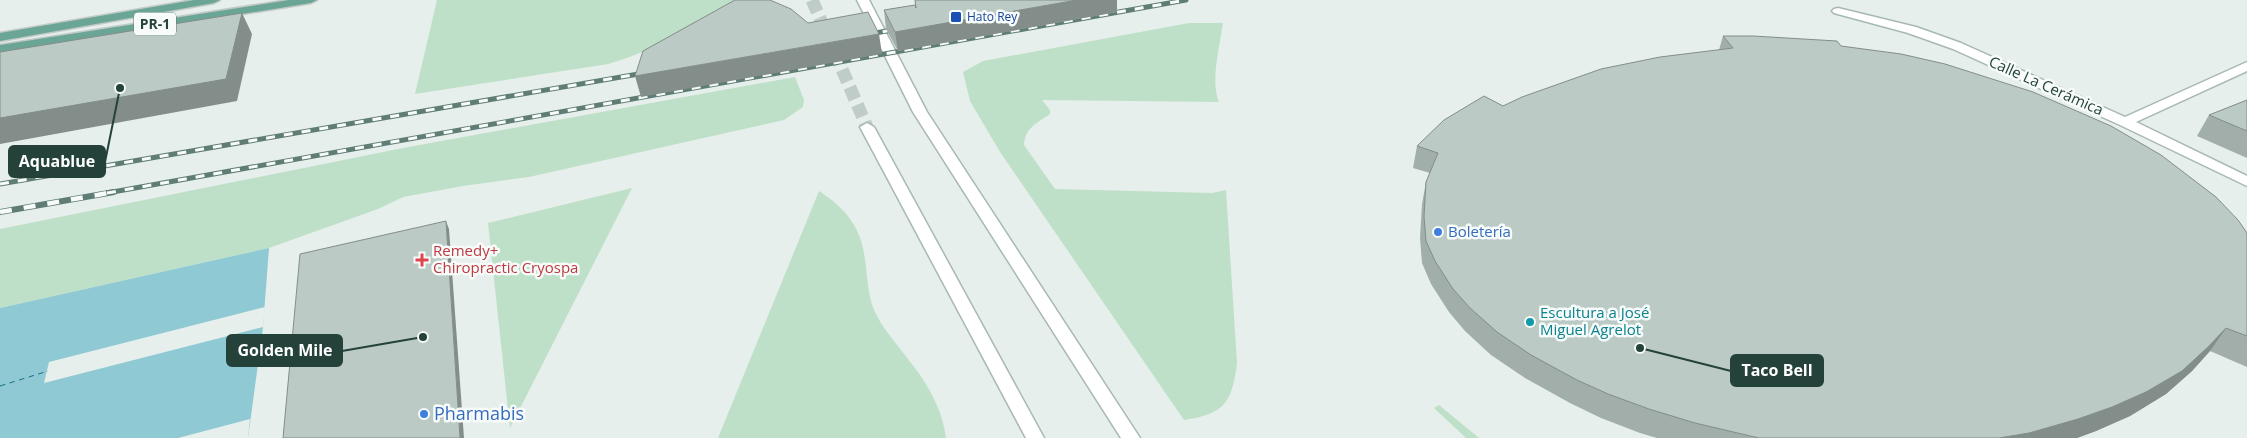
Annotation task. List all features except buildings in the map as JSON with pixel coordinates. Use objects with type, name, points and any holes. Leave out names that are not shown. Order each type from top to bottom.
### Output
[{"type":"main road","name":"PR-1","points":[[0,38],[214,0]]},
{"type":"main road","name":"PR-1","points":[[0,49],[311,0]]},
{"type":"street","points":[[863,0],[920,112],[1131,438]]},
{"type":"street","name":"Calle La Cerámica","points":[[1838,11],[1912,30],[1957,46],[2125,122],[2247,182]]},
{"type":"street","points":[[2125,122],[2247,66]]},
{"type":"street","points":[[867,127],[1035,438]]},
{"type":"green space","points":[[437,0],[743,0],[661,44],[608,64],[415,94]]},
{"type":"green space","points":[[1189,23],[1223,23],[1215,84],[1219,102],[1042,100],[1050,110],[1050,114],[1029,130],[1024,145],[1055,189],[1212,193],[1226,190],[1237,363],[1235,376],[1229,397],[1224,404],[1209,414],[1184,420],[1000,152],[970,101],[963,72],[983,61]]},
{"type":"green space","points":[[795,77],[804,100],[803,107],[784,120],[529,177],[403,197],[378,209],[269,248],[0,308],[0,229],[403,148]]},
{"type":"green space","points":[[632,188],[510,428],[488,223]]},
{"type":"green space","points":[[819,191],[839,206],[854,225],[862,245],[868,289],[874,310],[886,331],[929,389],[942,418],[946,438],[718,438]]},
{"type":"green space","points":[[1439,405],[1479,438],[1466,438],[1434,408]]},
{"type":"water","points":[[269,248],[263,327],[248,438],[0,438],[0,308]]},
{"type":"pier","points":[[265,307],[263,327],[44,383],[49,362]]},
{"type":"pier","points":[[250,419],[248,438],[178,438]]},
{"type":"ferry route","points":[[0,386],[48,371]]},
{"type":"tunnel","points":[[812,0],[867,127]]},
{"type":"railway","points":[[107,193],[1186,0]]},
{"type":"railway","points":[[865,35],[902,28]]},
{"type":"railway","points":[[0,184],[650,72]]},
{"type":"railway","points":[[0,212],[114,192]]},
{"type":"place","name":"Hato Rey","points":[[956,17]]},
{"type":"place","name":"Aquablue","points":[[120,88]]},
{"type":"place","name":"Boletería","points":[[1438,232]]},
{"type":"place","name":"Remedy+ Chiropractic Cryospa","points":[[422,260]]},
{"type":"place","name":"Escultura a José Miguel Agrelot","points":[[1530,322]]},
{"type":"place","name":"Golden Mile","points":[[423,337]]},
{"type":"place","name":"Taco Bell","points":[[1640,348]]},
{"type":"place","name":"Pharmabis","points":[[424,414]]}]
